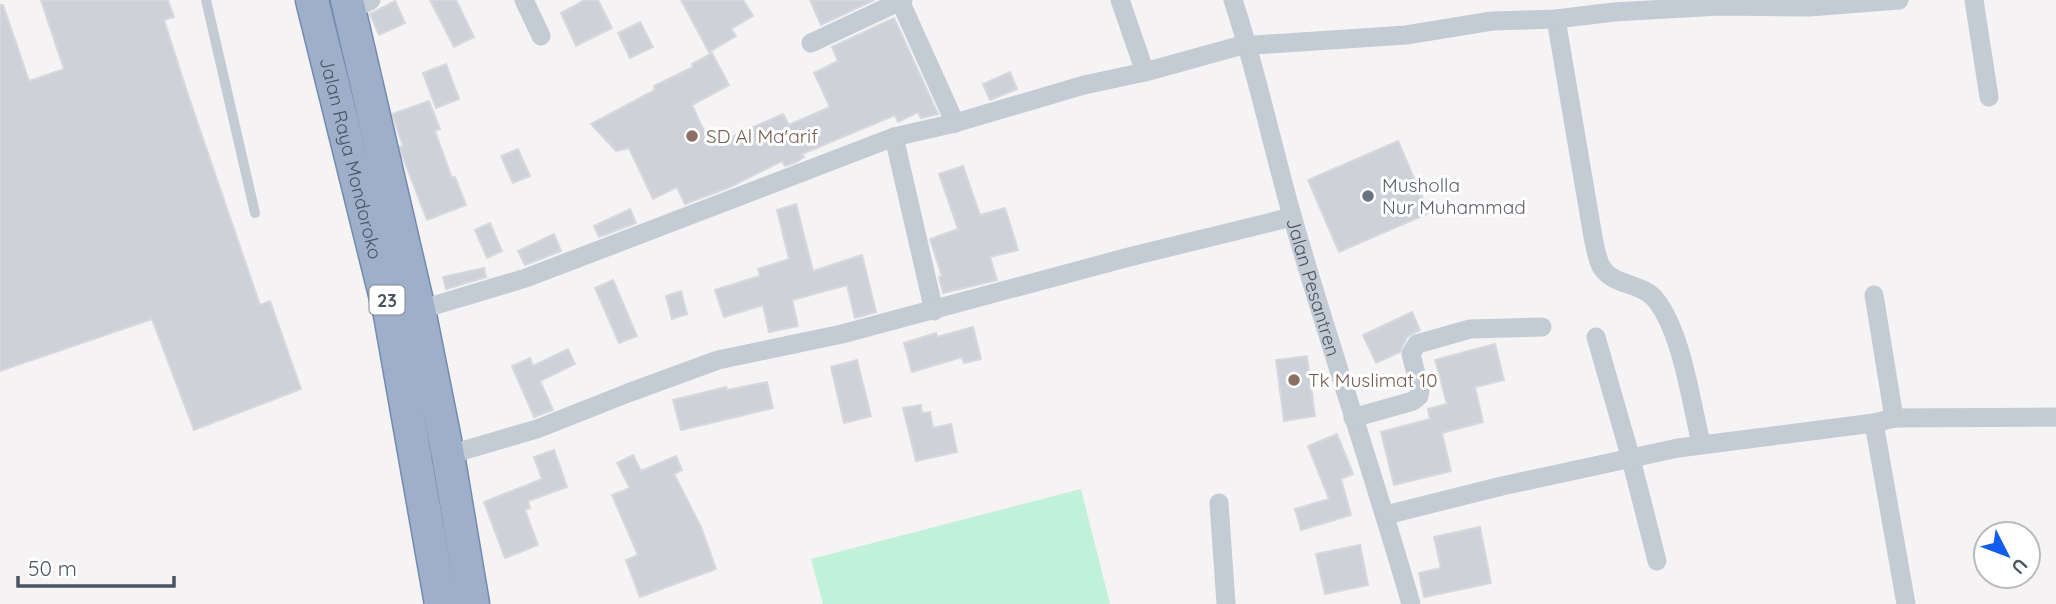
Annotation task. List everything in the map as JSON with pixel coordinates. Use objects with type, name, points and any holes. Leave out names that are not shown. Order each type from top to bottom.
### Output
[{"type":"highway","name":"Jalan Raya Mondoroko","points":[[312,0],[390,315],[441,604]]},
{"type":"highway","name":"Jalan Raya Mondoroko","points":[[356,4],[448,455],[473,604]]},
{"type":"street","points":[[524,0],[541,36]]},
{"type":"street","points":[[1120,0],[1145,72]]},
{"type":"street","name":"Jalan Pesantren","points":[[1233,0],[1286,219],[1386,515],[1411,604]]},
{"type":"street","points":[[419,310],[526,278],[894,137],[955,123],[1084,85],[1145,72],[1216,51],[1244,46],[1406,35],[1492,21],[1556,19],[1613,6],[1747,3],[1809,7],[1899,0]]},
{"type":"street","points":[[1974,0],[1989,97]]},
{"type":"street","points":[[811,43],[902,1],[955,123]]},
{"type":"street","points":[[1556,19],[1593,237],[1602,269],[1618,280],[1644,289],[1656,299],[1666,315],[1677,344],[1701,443]]},
{"type":"street","points":[[894,137],[934,311]]},
{"type":"street","points":[[448,455],[537,429],[718,360],[842,334],[1129,257],[1286,219]]},
{"type":"street","points":[[1874,295],[1894,418]]},
{"type":"street","points":[[1353,418],[1413,401],[1419,396],[1420,390],[1411,354],[1417,344],[1470,329],[1542,327]]},
{"type":"street","points":[[1596,337],[1632,459],[1657,561]]},
{"type":"street","points":[[1386,515],[1502,486],[1701,443],[1874,424],[1894,418],[2056,417]]},
{"type":"street","points":[[1874,424],[1906,604]]},
{"type":"street","points":[[1219,503],[1226,604]]},
{"type":"lane","points":[[206,0],[255,213]]},
{"type":"green space","points":[[1081,489],[1110,604],[823,604],[811,559]]},
{"type":"building","points":[[41,0],[168,0],[174,17],[164,20],[189,98],[260,305],[270,301],[301,389],[194,430],[152,319],[0,371],[0,5],[3,5],[29,81],[64,69]]},
{"type":"building","points":[[430,0],[456,0],[474,37],[454,47]]},
{"type":"building","points":[[585,0],[598,0],[612,28],[576,46],[561,13]]},
{"type":"building","points":[[681,0],[743,0],[753,16],[731,29],[736,36],[709,52]]},
{"type":"building","points":[[810,0],[874,0],[821,25]]},
{"type":"building","points":[[395,1],[405,23],[379,35],[370,14]]},
{"type":"building","points":[[894,18],[938,114],[921,118],[918,112],[898,122],[895,115],[802,154],[804,157],[796,162],[785,166],[782,161],[730,187],[685,204],[677,187],[653,199],[629,148],[616,151],[591,124],[655,90],[654,86],[693,67],[692,64],[712,53],[729,85],[692,105],[711,146],[783,114],[789,125],[830,107],[814,73],[838,61],[832,47]]},
{"type":"building","points":[[640,22],[653,47],[630,58],[618,33]]},
{"type":"building","points":[[446,64],[459,99],[436,108],[423,73]]},
{"type":"building","points":[[1010,72],[1017,89],[990,100],[983,84]]},
{"type":"building","points":[[429,101],[440,129],[435,131],[452,178],[455,177],[466,205],[427,220],[402,155],[400,147],[403,146],[392,114]]},
{"type":"building","name":"Musholla Nur Muhammad","points":[[1398,141],[1429,213],[1339,252],[1308,180]]},
{"type":"building","points":[[518,149],[530,176],[513,183],[501,156]]},
{"type":"building","points":[[963,166],[980,215],[1005,208],[1018,250],[990,257],[997,280],[943,293],[939,277],[942,276],[930,239],[958,229],[939,174]]},
{"type":"building","points":[[796,204],[813,271],[862,255],[876,312],[855,318],[847,285],[792,300],[798,326],[769,332],[763,305],[724,317],[715,290],[760,276],[758,269],[789,259],[777,210]]},
{"type":"building","points":[[630,209],[636,223],[599,237],[594,226]]},
{"type":"building","points":[[490,223],[502,251],[487,258],[475,230]]},
{"type":"building","points":[[554,234],[561,251],[525,265],[518,251]]},
{"type":"building","points":[[484,268],[486,277],[446,289],[443,277]]},
{"type":"building","points":[[613,280],[637,336],[619,343],[595,288]]},
{"type":"building","points":[[681,291],[687,314],[672,319],[666,296]]},
{"type":"building","points":[[1412,312],[1420,330],[1407,337],[1400,352],[1376,363],[1363,335]]},
{"type":"building","points":[[973,327],[981,359],[964,363],[962,357],[912,372],[904,343],[936,333],[937,337]]},
{"type":"building","points":[[1495,344],[1504,380],[1475,387],[1483,422],[1442,433],[1451,471],[1394,485],[1381,432],[1430,419],[1428,409],[1447,404],[1435,360]]},
{"type":"building","points":[[568,349],[575,364],[540,381],[553,410],[534,417],[512,366],[530,358],[533,366]]},
{"type":"building","name":"Tk Muslimat 10","points":[[1307,356],[1315,416],[1284,421],[1276,360]]},
{"type":"building","points":[[857,360],[871,416],[844,423],[831,367]]},
{"type":"building","points":[[767,382],[773,408],[681,430],[673,400],[726,387],[727,390]]},
{"type":"building","points":[[921,405],[922,413],[930,412],[933,428],[951,424],[957,452],[916,461],[903,408]]},
{"type":"building","points":[[1337,434],[1353,474],[1341,479],[1351,515],[1301,530],[1295,509],[1329,499],[1308,446]]},
{"type":"building","points":[[554,450],[567,487],[528,501],[530,508],[525,510],[538,545],[505,558],[484,502],[542,479],[534,457]]},
{"type":"building","points":[[633,455],[641,471],[676,456],[682,470],[674,474],[701,527],[716,569],[640,597],[626,560],[638,555],[612,495],[630,488],[617,463]]},
{"type":"building","points":[[1480,527],[1491,583],[1424,597],[1419,573],[1441,568],[1434,537]]},
{"type":"building","points":[[1360,545],[1368,585],[1325,594],[1316,554]]},
{"type":"place","name":"SD Al Ma'arif","points":[[692,136]]},
{"type":"place","name":"Musholla Nur Muhammad","points":[[1368,196]]},
{"type":"place","name":"Tk Muslimat 10","points":[[1294,380]]}]
